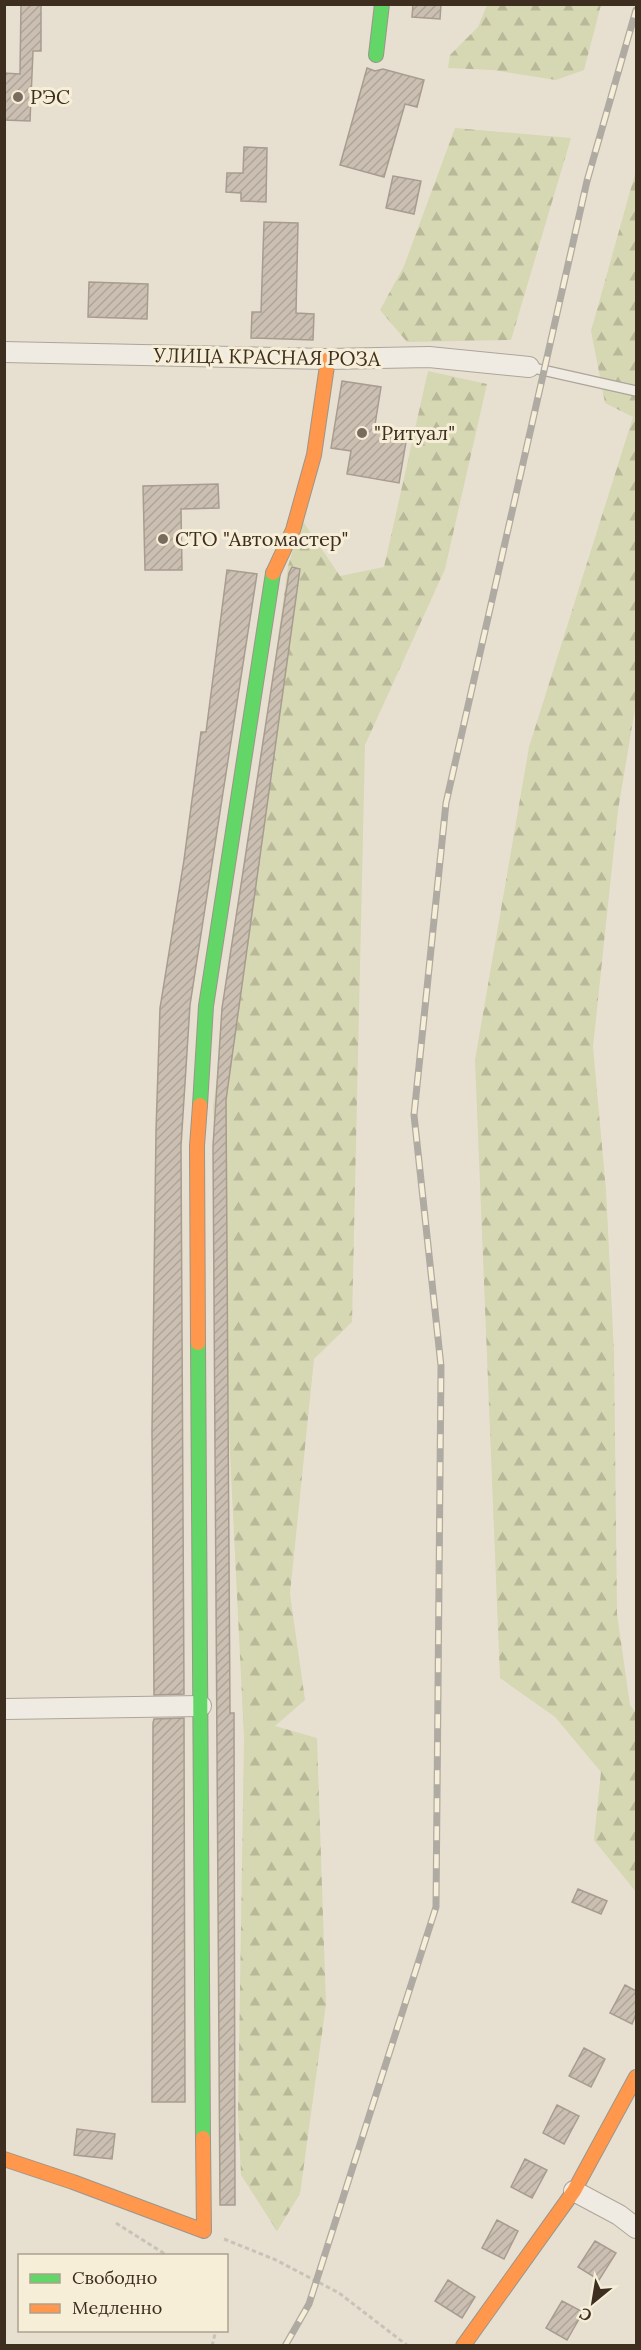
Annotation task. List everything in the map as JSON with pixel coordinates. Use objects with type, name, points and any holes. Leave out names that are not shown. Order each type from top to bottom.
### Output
[{"type":"street","points":[[376,55],[382,4]]},
{"type":"street","name":"УЛИЦА КРАСНАЯ РОЗА","points":[[4,352],[328,360],[429,357],[529,367]]},
{"type":"street","points":[[4,2159],[204,2231],[197,1146],[206,1006],[274,568],[293,530],[314,455],[328,360]]},
{"type":"street","points":[[4,1709],[201,1706]]},
{"type":"street","points":[[464,2346],[574,2191],[636,2077]]},
{"type":"street","points":[[574,2191],[620,2215],[636,2228]]},
{"type":"lane","points":[[529,367],[636,391]]},
{"type":"path","points":[[204,2231],[276,2260],[339,2293],[408,2346]]},
{"type":"green space","points":[[487,5],[601,5],[584,70],[556,80],[493,70],[448,68],[450,55],[478,27]]},
{"type":"green space","points":[[455,128],[571,138],[511,340],[407,342],[380,310],[404,266]]},
{"type":"green space","points":[[636,170],[636,703],[618,810],[593,1047],[606,1190],[614,1352],[617,1614],[630,1705],[636,1713],[636,1892],[594,1840],[601,1772],[555,1717],[500,1678],[475,1060],[529,747],[633,417],[605,403],[591,331]]},
{"type":"green space","points":[[428,371],[487,384],[445,569],[365,745],[352,1322],[314,1359],[290,1594],[305,1700],[275,1726],[317,1738],[326,2004],[300,2194],[277,2231],[241,2175],[238,2114],[244,1738],[213,1107],[288,566],[302,520],[340,576],[384,567]]},
{"type":"building","points":[[21,4],[41,4],[41,51],[33,51],[30,121],[4,120],[4,73],[20,74]]},
{"type":"building","points":[[413,4],[441,4],[440,19],[412,17]]},
{"type":"building","points":[[367,68],[375,71],[383,69],[424,80],[417,107],[405,104],[384,177],[340,165]]},
{"type":"building","points":[[244,147],[267,148],[266,202],[241,201],[241,193],[226,192],[227,173],[243,173]]},
{"type":"building","points":[[393,176],[421,181],[414,214],[386,208]]},
{"type":"building","points":[[264,222],[298,223],[296,313],[314,314],[313,340],[251,338],[252,312],[261,312]]},
{"type":"building","points":[[89,282],[148,284],[147,319],[88,317]]},
{"type":"building","name":"\"Ритуал\"","points":[[342,381],[381,387],[374,431],[407,436],[399,483],[347,474],[351,451],[331,448]]},
{"type":"building","name":"СТО \"Автомастер\"","points":[[218,484],[219,508],[181,509],[182,570],[145,570],[143,486]]},
{"type":"building","points":[[292,567],[300,569],[226,1100],[230,1713],[234,1713],[235,2205],[220,2205],[213,1146],[222,1008],[289,573]]},
{"type":"building","points":[[227,570],[257,574],[190,1005],[181,1146],[184,1694],[154,1695],[152,1432],[160,1008],[184,860],[201,732],[206,732]]},
{"type":"building","points":[[184,1718],[185,2102],[152,2102],[153,1723],[154,1719]]},
{"type":"building","points":[[578,1889],[607,1901],[601,1914],[572,1902]]},
{"type":"building","points":[[625,1985],[636,1991],[636,2014],[632,2024],[610,2013]]},
{"type":"building","points":[[584,2048],[605,2059],[591,2087],[569,2076]]},
{"type":"building","points":[[557,2105],[579,2116],[564,2144],[543,2133]]},
{"type":"building","points":[[77,2129],[115,2134],[112,2159],[74,2155]]},
{"type":"building","points":[[525,2159],[547,2170],[532,2198],[511,2187]]},
{"type":"building","points":[[497,2220],[518,2231],[504,2259],[482,2248]]},
{"type":"building","points":[[595,2241],[616,2253],[599,2280],[578,2267]]},
{"type":"building","points":[[448,2280],[475,2297],[462,2318],[435,2301]]},
{"type":"building","points":[[562,2301],[583,2312],[567,2340],[546,2328]]},
{"type":"railway","points":[[285,2346],[309,2304],[436,1907],[441,1366],[414,1115],[446,803],[587,181],[636,10]]},
{"type":"traffic: fast","points":[[376,55],[382,4]]},
{"type":"traffic: fast","points":[[200,1105],[206,1006],[273,573]]},
{"type":"traffic: fast","points":[[198,1343],[203,2138]]},
{"type":"traffic: slow","points":[[273,573],[293,530],[314,455],[328,359]]},
{"type":"traffic: slow","points":[[198,1343],[197,1146],[200,1105]]},
{"type":"traffic: slow","points":[[463,2346],[574,2191],[636,2077]]},
{"type":"traffic: slow","points":[[4,2159],[204,2231],[203,2138]]},
{"type":"place","name":"РЭС","points":[[18,97]]},
{"type":"place","name":"\"Ритуал\"","points":[[362,433]]},
{"type":"place","name":"СТО \"Автомастер\"","points":[[163,539]]}]
